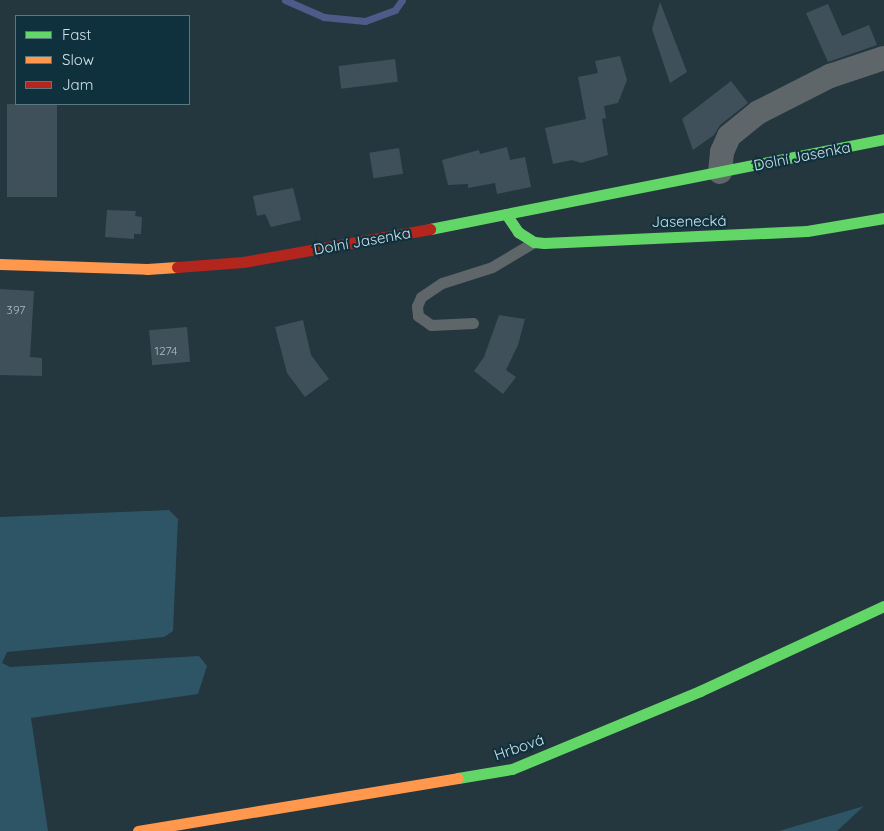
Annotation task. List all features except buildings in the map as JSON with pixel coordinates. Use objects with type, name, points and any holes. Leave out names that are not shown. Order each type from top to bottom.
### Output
[{"type":"street","points":[[720,172],[722,152],[729,136],[759,112],[830,76],[884,58]]},
{"type":"street","name":"Dolní Jasenka","points":[[0,264],[98,270],[219,265],[506,214],[884,139]]},
{"type":"street","points":[[506,214],[518,232],[534,242]]},
{"type":"street","name":"Jasenecká","points":[[534,242],[807,231],[884,218]]},
{"type":"street","name":"Hrbová","points":[[138,831],[148,827],[512,769],[700,691],[884,606]]},
{"type":"lane","points":[[473,323],[431,325],[418,316],[417,306],[430,290],[492,267],[534,242]]},
{"type":"shaded area","points":[[169,510],[178,519],[173,631],[164,637],[7,652],[2,663],[10,667],[199,656],[207,666],[198,694],[31,718],[48,831],[0,831],[0,517]]},
{"type":"shaded area","points":[[864,806],[837,831],[779,831]]},
{"type":"waterway","points":[[285,0],[324,17],[365,21],[395,10],[402,0]]},
{"type":"traffic: fast","points":[[430,229],[884,139]]},
{"type":"traffic: fast","points":[[506,214],[518,232],[534,242],[544,243],[807,231],[884,218]]},
{"type":"traffic: fast","points":[[458,778],[512,769],[700,691],[884,606]]},
{"type":"traffic: slow","points":[[0,264],[147,269],[177,267]]},
{"type":"traffic: slow","points":[[138,831],[458,778]]},
{"type":"traffic: jam","points":[[177,267],[243,262],[430,229]]}]
